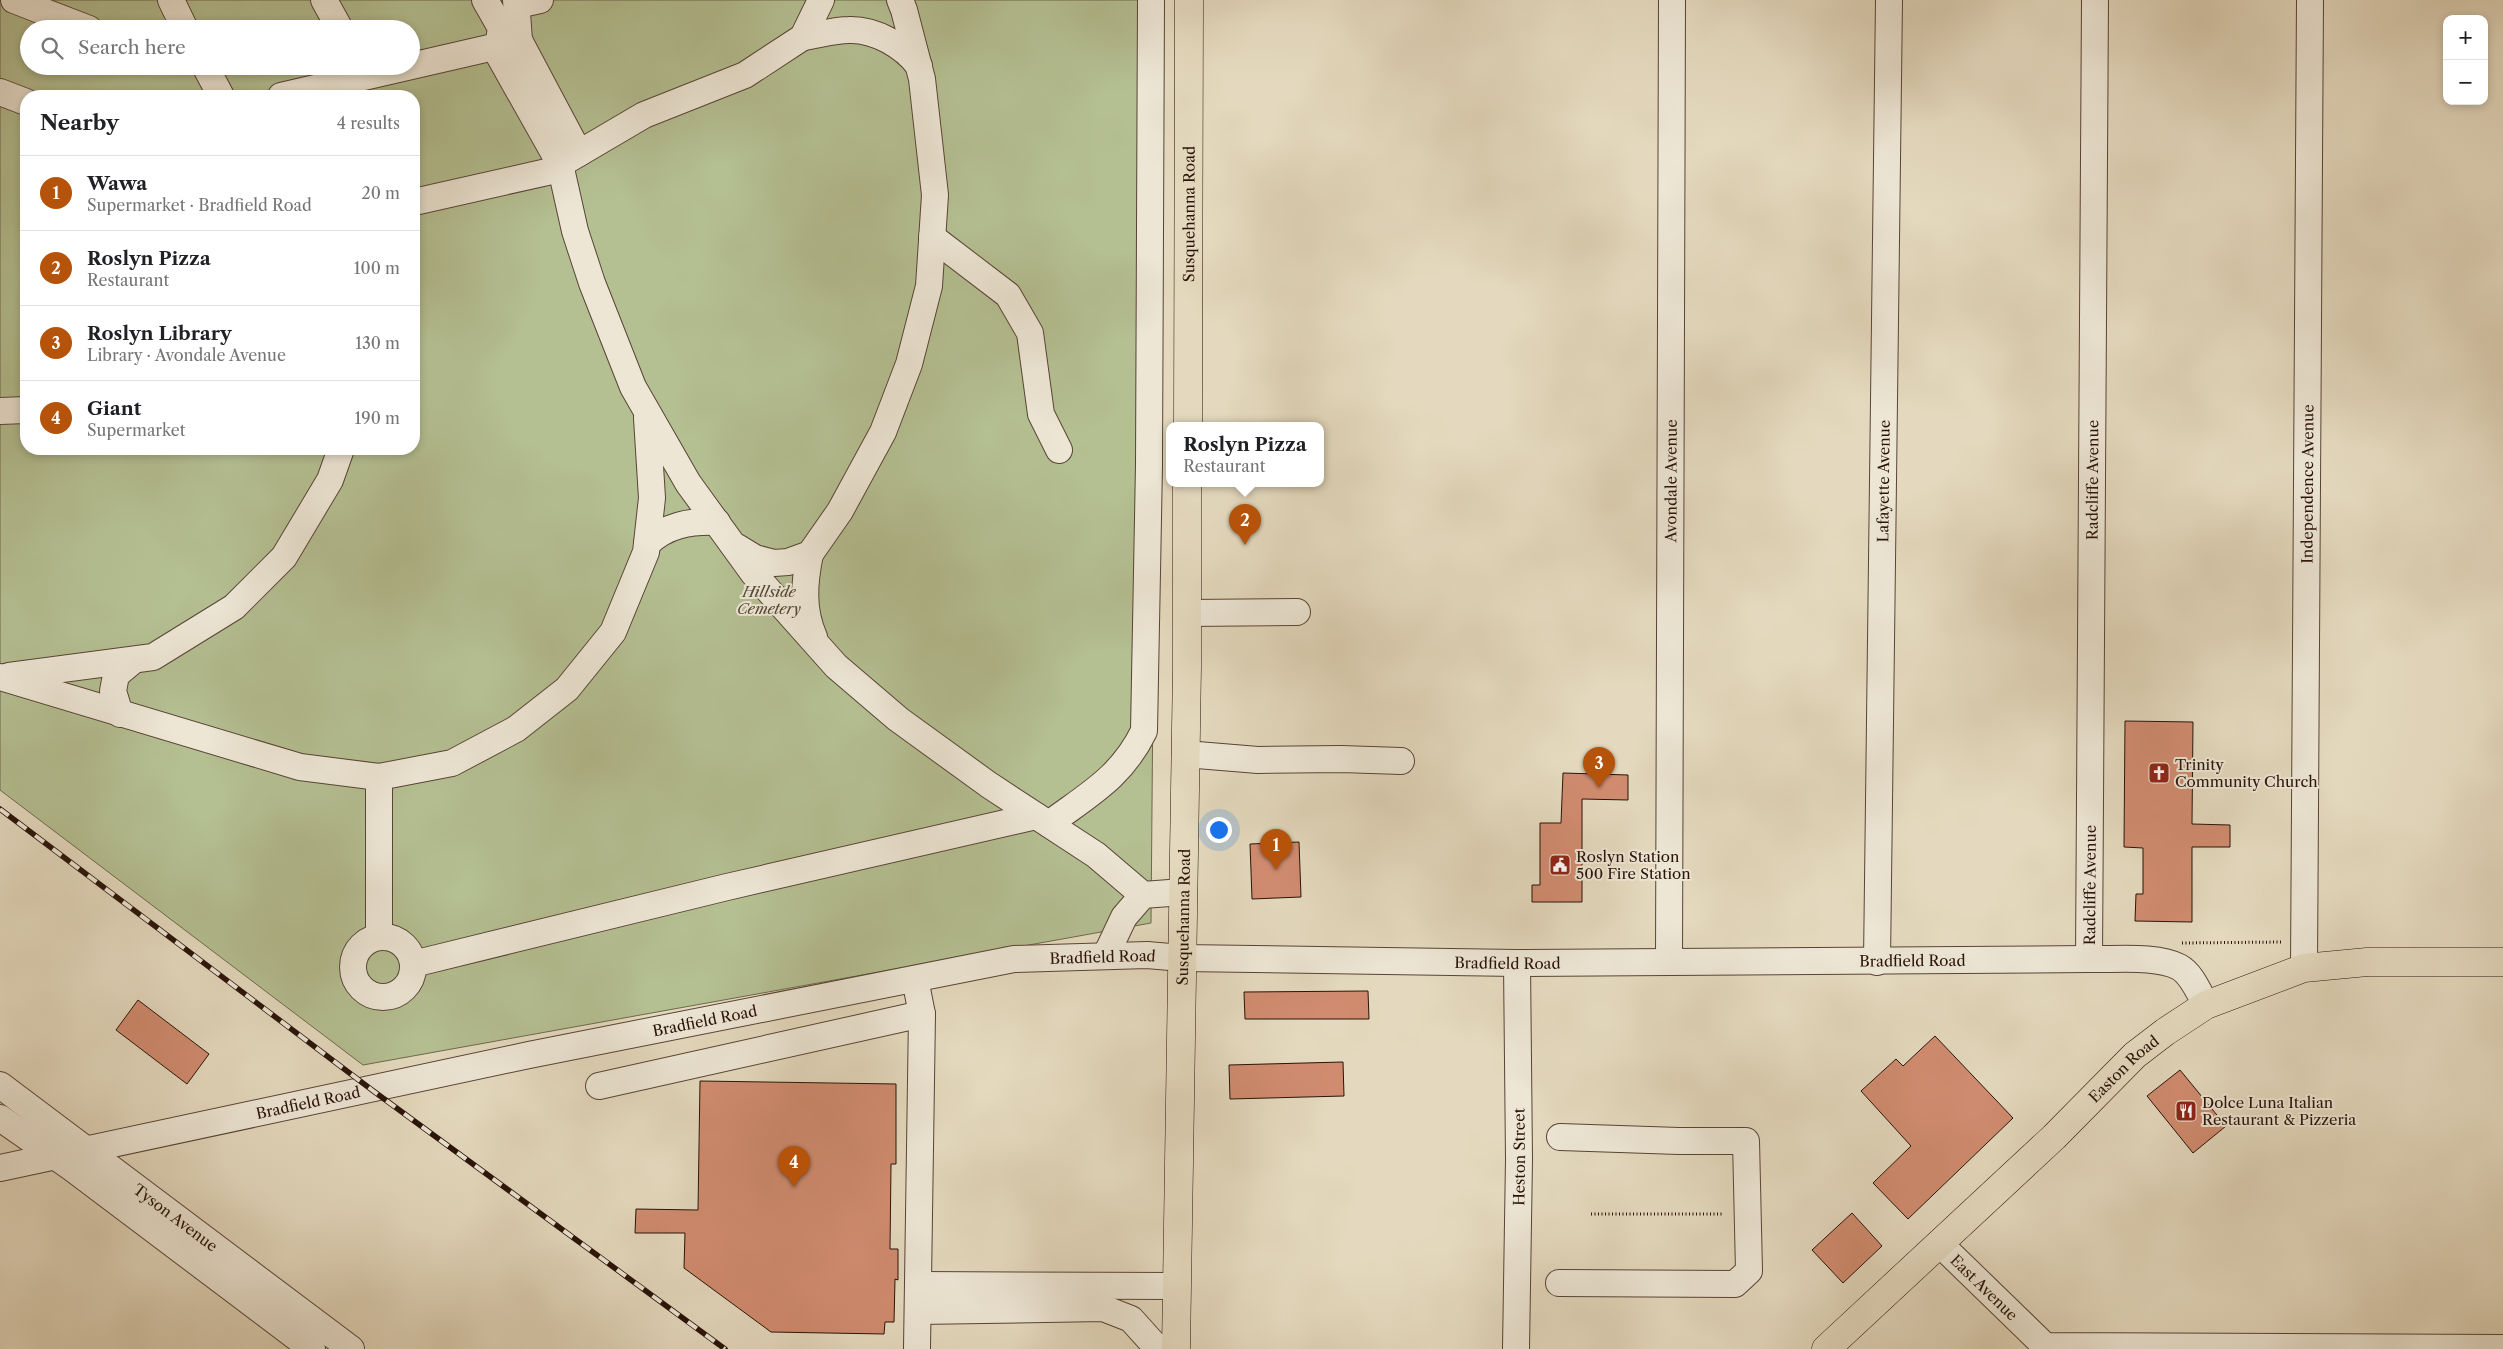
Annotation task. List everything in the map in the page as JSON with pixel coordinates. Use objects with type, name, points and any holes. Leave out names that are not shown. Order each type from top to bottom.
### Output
[{"type":"main road","name":"Susquehanna Road","points":[[1188,422],[1190,0]]},
{"type":"main road","name":"Susquehanna Road","points":[[1176,1349],[1187,613],[1187,487]]},
{"type":"main road","name":"Easton Road","points":[[1826,1349],[1940,1244],[2135,1055],[2164,1032],[2206,1005],[2304,968],[2367,962],[2503,962]]},
{"type":"street","points":[[171,0],[181,20]]},
{"type":"street","points":[[324,0],[335,20]]},
{"type":"street","points":[[485,0],[506,38]]},
{"type":"street","points":[[803,37],[821,0]]},
{"type":"street","points":[[819,647],[810,627],[804,600],[805,575],[810,554],[840,511],[883,432],[909,364],[929,286],[935,196],[919,66],[900,0]]},
{"type":"street","points":[[413,964],[727,887],[1043,820],[1115,775],[1135,750],[1144,731],[1149,465],[1152,0]]},
{"type":"street","name":"Avondale Avenue","points":[[1669,961],[1672,0]]},
{"type":"street","name":"Lafayette Avenue","points":[[1877,962],[1889,0]]},
{"type":"street","name":"Radcliffe Avenue","points":[[2089,959],[2095,0]]},
{"type":"street","name":"Independence Avenue","points":[[2304,968],[2310,0]]},
{"type":"street","points":[[22,2],[67,20]]},
{"type":"street","points":[[524,2],[497,52],[569,159],[576,231],[592,283],[633,387],[688,483],[754,574],[836,666],[898,720],[989,785],[1096,855],[1143,895],[1183,892]]},
{"type":"street","points":[[420,201],[547,172],[644,115],[745,75],[803,37],[850,30],[869,33],[891,42],[913,58],[919,66]]},
{"type":"street","points":[[420,58],[506,38]]},
{"type":"street","points":[[206,75],[217,90]]},
{"type":"street","points":[[302,90],[351,75]]},
{"type":"street","points":[[0,92],[20,100]]},
{"type":"street","points":[[932,237],[1008,295],[1030,333],[1041,414],[1059,450]]},
{"type":"street","points":[[0,411],[20,410]]},
{"type":"street","points":[[0,677],[300,767],[379,777],[452,763],[516,729],[567,689],[613,632],[646,552],[652,498],[647,411]]},
{"type":"street","points":[[0,677],[153,657],[234,607],[284,557],[330,480],[339,455]]},
{"type":"street","points":[[647,544],[656,535],[673,526],[700,522],[717,522]]},
{"type":"street","points":[[734,546],[755,558],[774,563],[788,562],[810,554]]},
{"type":"street","points":[[1187,613],[1298,612]]},
{"type":"street","points":[[120,714],[113,691],[116,675],[134,660]]},
{"type":"street","points":[[1185,754],[1258,760],[1360,759],[1401,761]]},
{"type":"street","points":[[379,777],[379,936]]},
{"type":"street","points":[[1106,955],[1124,917],[1143,895]]},
{"type":"street","points":[[379,936],[398,940],[405,946],[413,964],[408,984],[401,991],[382,997],[364,991],[356,983],[352,963],[361,945],[379,936]]},
{"type":"street","name":"Bradfield Road","points":[[0,1168],[529,1056],[1014,959],[1147,955],[1182,958],[1517,963],[1669,961],[1877,962],[2089,959],[2159,961],[2180,967],[2192,981],[2206,1005]]},
{"type":"street","name":"Heston Street","points":[[1516,1349],[1519,1159],[1517,963]]},
{"type":"street","points":[[915,979],[922,1014],[917,1349]]},
{"type":"street","points":[[599,1086],[922,1014]]},
{"type":"street","name":"Tyson Avenue","points":[[0,1085],[352,1349]]},
{"type":"street","name":"Tyson Avenue","points":[[0,1118],[55,1156],[312,1349]]},
{"type":"street","points":[[1559,1283],[1735,1284],[1749,1271],[1746,1141],[1560,1137]]},
{"type":"street","name":"East Avenue","points":[[1940,1244],[2045,1346],[2503,1348]]},
{"type":"street","points":[[918,1284],[1177,1286]]},
{"type":"street","points":[[918,1311],[1103,1308],[1130,1319],[1158,1349]]},
{"type":"path","points":[[2181,943],[2289,942]]},
{"type":"path","points":[[1591,1214],[1724,1214]]},
{"type":"green space","name":"Hillside Cemetery","points":[[0,0],[1159,0],[1151,923],[363,1065],[0,790]]},
{"type":"building","name":"Trinity Community Church","points":[[2125,721],[2193,722],[2192,824],[2230,825],[2230,847],[2192,847],[2192,922],[2135,921],[2136,894],[2143,894],[2143,848],[2124,847]]},
{"type":"building","points":[[1563,773],[1628,775],[1628,800],[1582,799],[1582,902],[1532,902],[1532,885],[1540,885],[1540,823],[1561,823]]},
{"type":"building","points":[[1299,842],[1301,897],[1252,899],[1250,844]]},
{"type":"building","points":[[1368,991],[1369,1019],[1245,1019],[1244,992]]},
{"type":"building","points":[[138,1000],[209,1054],[187,1084],[116,1030]]},
{"type":"building","points":[[1935,1036],[2013,1118],[1908,1219],[1873,1183],[1911,1146],[1861,1091],[1896,1059],[1903,1066]]},
{"type":"building","points":[[1343,1062],[1344,1096],[1230,1099],[1229,1065]]},
{"type":"building","name":"Dolce Luna Italian Restaurant & Pizzeria","points":[[2180,1070],[2226,1126],[2193,1153],[2147,1096]]},
{"type":"building","points":[[700,1081],[896,1084],[896,1164],[891,1164],[890,1249],[898,1249],[898,1280],[895,1279],[894,1322],[885,1322],[884,1334],[771,1332],[684,1268],[685,1233],[635,1233],[636,1209],[698,1210]]},
{"type":"building","points":[[1852,1213],[1882,1246],[1843,1283],[1812,1250]]},
{"type":"railway","points":[[0,809],[372,1090],[725,1349]]},
{"type":"place","name":"Roslyn Pizza","points":[[1245,545]]},
{"type":"place","name":"Trinity Community Church","points":[[2159,773]]},
{"type":"place","name":"Roslyn Library","points":[[1599,788]]},
{"type":"place","name":"Roslyn Station 500 Fire Station","points":[[1560,865]]},
{"type":"place","name":"Wawa","points":[[1276,870]]},
{"type":"place","name":"Dolce Luna Italian Restaurant & Pizzeria","points":[[2186,1111]]},
{"type":"place","name":"Giant","points":[[794,1187]]}]
